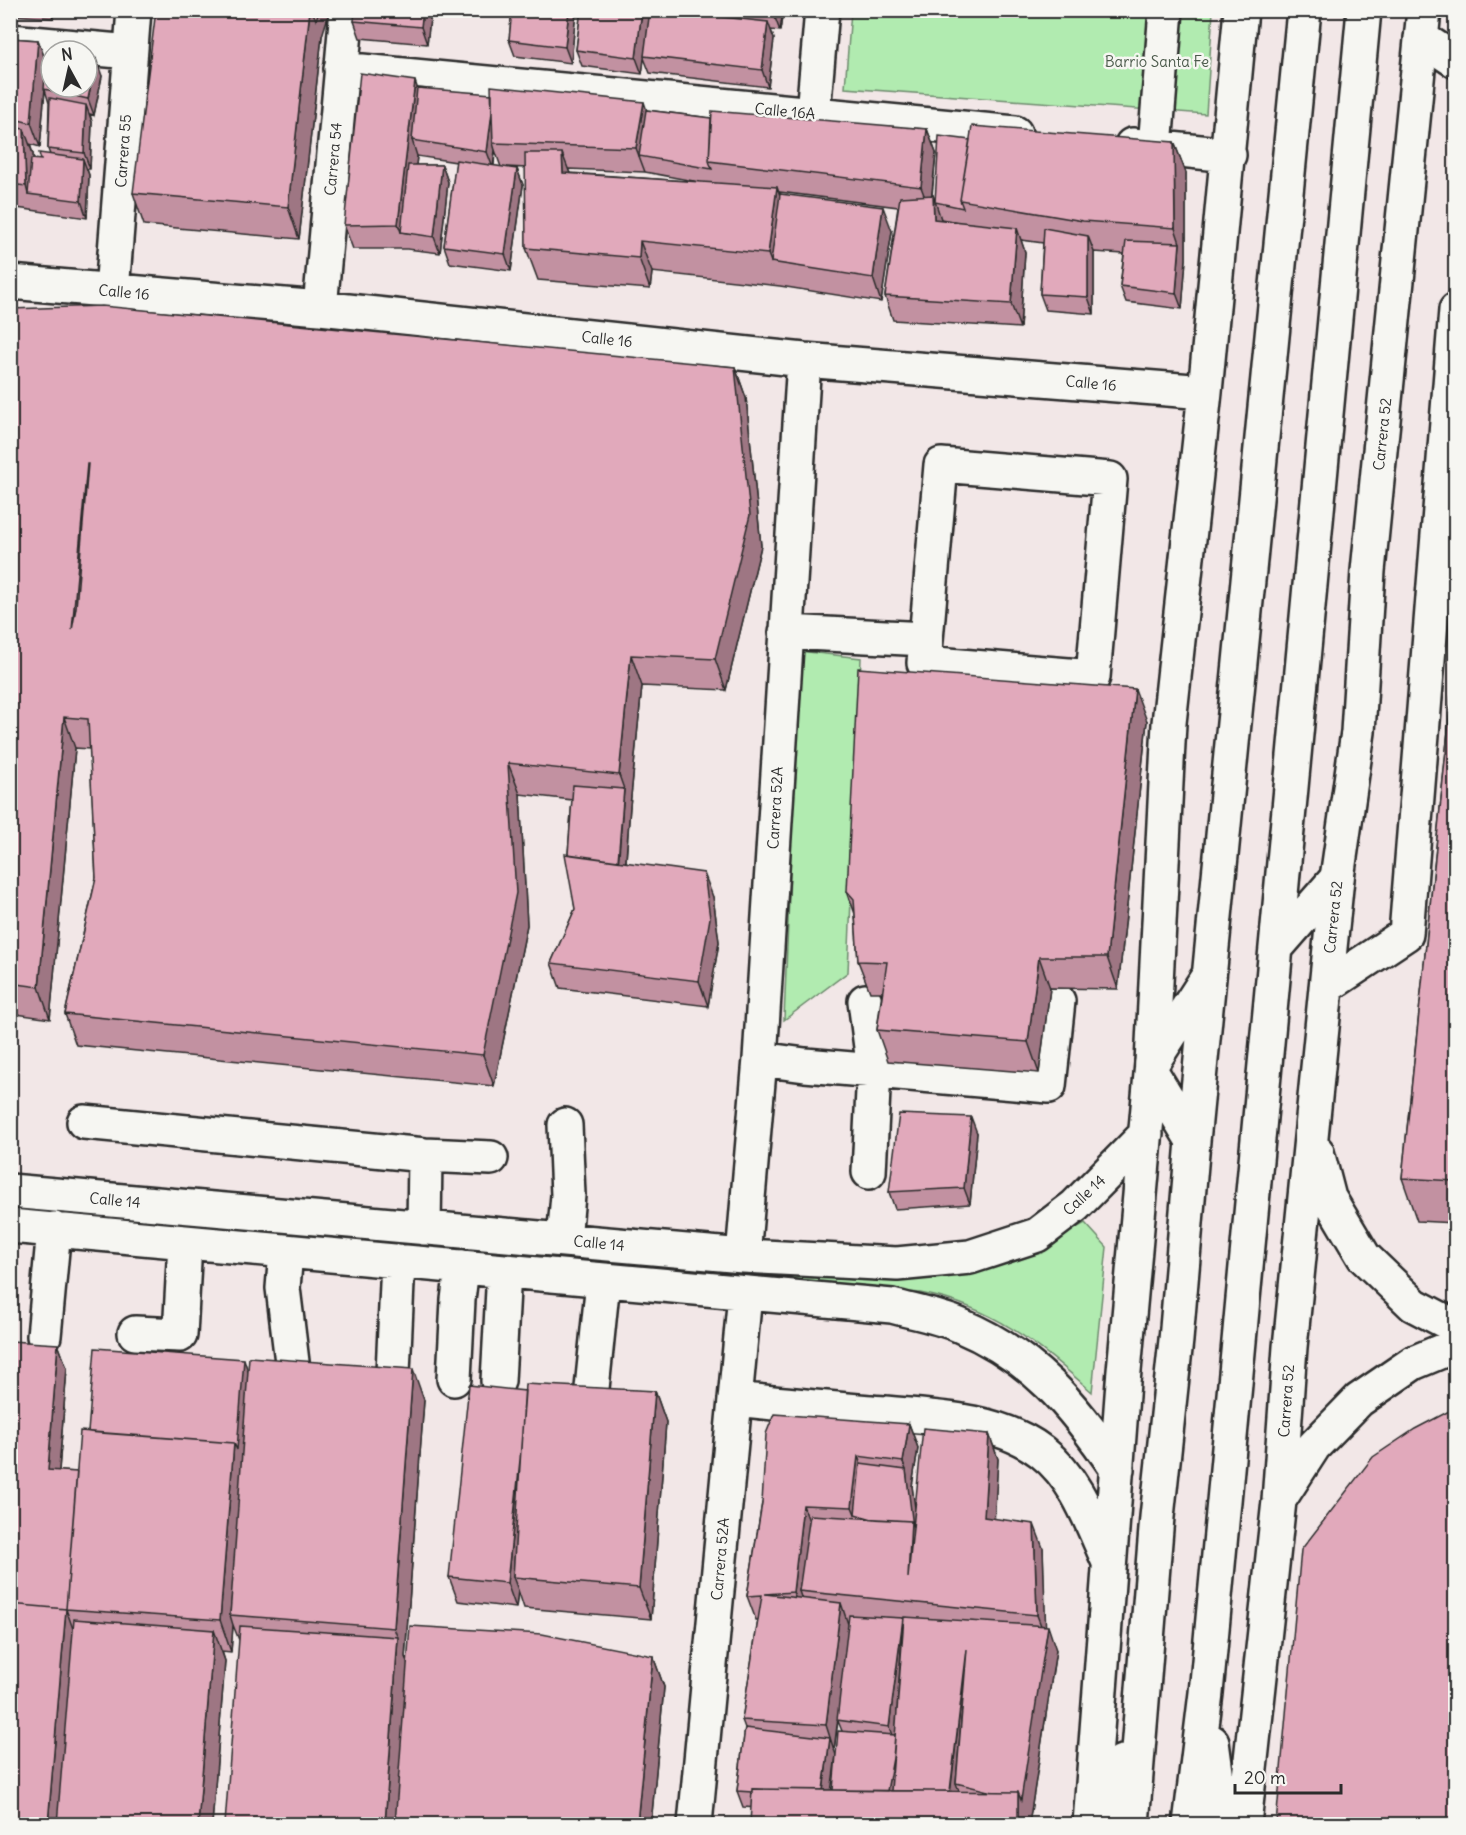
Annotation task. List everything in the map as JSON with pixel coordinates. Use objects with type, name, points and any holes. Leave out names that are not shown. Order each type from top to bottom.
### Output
[{"type":"street","name":"Carrera 55","points":[[112,291],[134,10]]},
{"type":"street","name":"Carrera 54","points":[[320,308],[346,10]]},
{"type":"street","points":[[813,113],[822,10]]},
{"type":"street","points":[[1155,147],[1166,10]]},
{"type":"street","points":[[1090,1824],[1117,1469],[1152,1068],[1169,723],[1205,393],[1241,10]]},
{"type":"street","points":[[1132,1824],[1157,1517],[1304,10]]},
{"type":"street","points":[[1190,1824],[1206,1693],[1364,10]]},
{"type":"street","points":[[1423,24],[1455,62]]},
{"type":"street","name":"Carrera 52","points":[[1244,1824],[1279,1502],[1290,1347],[1337,878],[1358,732],[1368,571],[1423,24]]},
{"type":"street","points":[[10,41],[130,52]]},
{"type":"street","name":"Calle 16A","points":[[341,69],[1045,136]]},
{"type":"street","points":[[1103,142],[1229,154]]},
{"type":"street","name":"Calle 16","points":[[10,282],[320,308],[804,360],[1205,393]]},
{"type":"street","points":[[1326,987],[1406,934],[1455,310]]},
{"type":"street","name":"Carrera 52A","points":[[743,1256],[759,1059],[804,360]]},
{"type":"street","points":[[941,465],[1110,479],[1093,677],[924,663],[926,639],[941,465]]},
{"type":"street","points":[[786,632],[825,636],[926,639]]},
{"type":"street","points":[[1276,948],[1337,878]]},
{"type":"street","points":[[1152,1068],[1210,974]]},
{"type":"street","points":[[865,1001],[874,1070],[869,1172]]},
{"type":"street","points":[[759,1059],[1049,1086],[1058,1001]]},
{"type":"street","points":[[1152,1068],[1193,1141]]},
{"type":"street","points":[[84,1122],[425,1155],[491,1158]]},
{"type":"street","points":[[564,1240],[568,1195],[565,1125]]},
{"type":"street","points":[[1311,1133],[1329,1198],[1364,1257],[1414,1305],[1455,1328]]},
{"type":"street","name":"Calle 14","points":[[10,1191],[743,1256],[897,1264],[970,1257],[1037,1235],[1075,1206],[1146,1134]]},
{"type":"street","points":[[423,1228],[425,1155]]},
{"type":"street","points":[[10,1226],[892,1306],[958,1324],[1013,1353],[1047,1380],[1091,1430],[1117,1469]]},
{"type":"street","points":[[45,1336],[54,1229]]},
{"type":"street","points":[[135,1333],[180,1335],[185,1243]]},
{"type":"street","points":[[286,1252],[283,1288],[292,1362]]},
{"type":"street","points":[[393,1373],[398,1260]]},
{"type":"street","points":[[454,1379],[462,1267]]},
{"type":"street","points":[[498,1381],[504,1271]]},
{"type":"street","points":[[591,1398],[603,1281]]},
{"type":"street","name":"Carrera 52A","points":[[695,1824],[745,1294]]},
{"type":"street","points":[[1279,1502],[1314,1446],[1359,1400],[1413,1363],[1455,1345]]},
{"type":"street","points":[[735,1399],[946,1419],[999,1429],[1023,1439],[1043,1452],[1059,1468],[1077,1494],[1110,1566]]},
{"type":"street","points":[[1105,1824],[1144,1682]]},
{"type":"street","points":[[1206,1693],[1222,1824]]},
{"type":"green space","name":"Barrio Santa Fe","points":[[851,11],[1213,11],[1206,114],[845,88]]},
{"type":"green space","points":[[799,651],[861,658],[848,972],[784,1020]]},
{"type":"green space","points":[[10,1203],[774,1268],[1063,1235],[1085,1223],[1107,1247],[1092,1392],[1053,1358],[1013,1329],[970,1307],[920,1293],[11,1213]]},
{"type":"building","points":[[156,10],[310,10],[288,207],[133,193]]},
{"type":"building","points":[[312,10],[319,10],[316,20]]},
{"type":"building","points":[[355,10],[423,10],[421,27],[354,21]]},
{"type":"building","points":[[512,10],[569,10],[565,47],[509,40]]},
{"type":"building","points":[[581,10],[642,10],[636,58],[576,50]]},
{"type":"building","points":[[650,10],[724,10],[723,17],[768,22],[762,70],[644,56]]},
{"type":"building","points":[[735,10],[774,10],[774,15]]},
{"type":"building","points":[[10,38],[38,40],[31,123],[10,118]]},
{"type":"building","points":[[360,73],[415,81],[398,224],[344,225]]},
{"type":"building","points":[[491,86],[644,102],[636,148],[493,143]]},
{"type":"building","points":[[417,88],[492,94],[487,152],[412,140]]},
{"type":"building","points":[[50,99],[86,105],[84,153],[48,149]]},
{"type":"building","points":[[646,110],[711,118],[709,161],[712,169],[639,156]]},
{"type":"building","points":[[712,111],[927,129],[921,187],[709,161]]},
{"type":"building","points":[[972,126],[1174,142],[1175,228],[1083,221],[960,200]]},
{"type":"building","points":[[10,127],[24,129],[26,186],[10,184]]},
{"type":"building","points":[[939,136],[970,140],[960,200],[963,208],[935,202]]},
{"type":"building","points":[[39,153],[83,159],[81,201],[28,194],[31,159],[41,160]]},
{"type":"building","points":[[525,153],[562,153],[563,173],[777,187],[768,254],[640,241],[639,258],[526,248]]},
{"type":"building","points":[[456,160],[517,169],[505,254],[444,246]]},
{"type":"building","points":[[408,165],[442,165],[434,237],[401,232]]},
{"type":"building","points":[[780,194],[883,207],[873,278],[771,262]]},
{"type":"building","points":[[933,195],[934,219],[1017,228],[1011,304],[885,296],[900,197]]},
{"type":"building","points":[[1044,228],[1088,236],[1088,297],[1040,294]]},
{"type":"building","points":[[1126,241],[1180,243],[1176,293],[1120,286]]},
{"type":"building","points":[[102,306],[735,367],[750,515],[715,659],[631,655],[619,775],[508,763],[516,893],[483,1055],[65,1014],[96,878],[88,719],[64,717],[39,987],[10,983],[10,309]],"holes":[[[87,464],[76,608],[72,630]]]},
{"type":"building","points":[[1455,663],[1455,1181],[1402,1178]]},
{"type":"building","points":[[858,668],[1135,689],[1107,957],[1039,957],[1028,1042],[877,1030],[887,962],[858,961],[854,899],[847,891]]},
{"type":"building","points":[[573,785],[624,789],[618,861],[568,854]]},
{"type":"building","points":[[565,854],[704,873],[710,918],[699,981],[551,963],[575,909]]},
{"type":"building","points":[[899,1114],[971,1117],[964,1188],[889,1192]]},
{"type":"building","points":[[10,1341],[58,1344],[48,1470],[77,1472],[66,1609],[10,1604]]},
{"type":"building","points":[[95,1348],[244,1359],[237,1450],[234,1443],[88,1432]]},
{"type":"building","points":[[249,1357],[413,1369],[394,1628],[230,1615]]},
{"type":"building","points":[[525,1384],[655,1391],[639,1588],[513,1577]]},
{"type":"building","points":[[469,1385],[525,1391],[507,1583],[449,1577]]},
{"type":"building","points":[[1455,1408],[1455,1824],[1276,1824],[1301,1550],[1373,1457],[1415,1429]]},
{"type":"building","points":[[774,1414],[909,1424],[903,1462],[858,1456],[852,1507],[803,1505],[793,1592],[765,1594],[841,1603],[826,1725],[742,1720],[762,1595],[747,1596],[762,1503],[766,1434]]},
{"type":"building","points":[[923,1428],[989,1434],[984,1517],[1034,1524],[1037,1615],[799,1591],[810,1515],[911,1521],[908,1578]]},
{"type":"building","points":[[80,1431],[234,1443],[220,1620],[66,1609]]},
{"type":"building","points":[[860,1464],[906,1470],[913,1527],[911,1521],[872,1519],[855,1514]]},
{"type":"building","points":[[10,1604],[66,1609],[48,1824],[10,1824]]},
{"type":"building","points":[[849,1615],[903,1618],[889,1727],[837,1720]]},
{"type":"building","points":[[904,1617],[1048,1626],[1021,1800],[1018,1792],[992,1792],[956,1783],[967,1649],[950,1791],[891,1791]]},
{"type":"building","points":[[74,1619],[214,1630],[198,1824],[57,1824]]},
{"type":"building","points":[[240,1626],[398,1637],[385,1824],[225,1824]]},
{"type":"building","points":[[410,1626],[542,1634],[653,1656],[637,1824],[395,1824]]},
{"type":"building","points":[[745,1728],[830,1738],[823,1790],[752,1789],[752,1792],[737,1791]]},
{"type":"building","points":[[838,1731],[895,1735],[887,1791],[833,1790]]},
{"type":"building","points":[[752,1789],[1018,1792],[1018,1824],[750,1824]]}]
